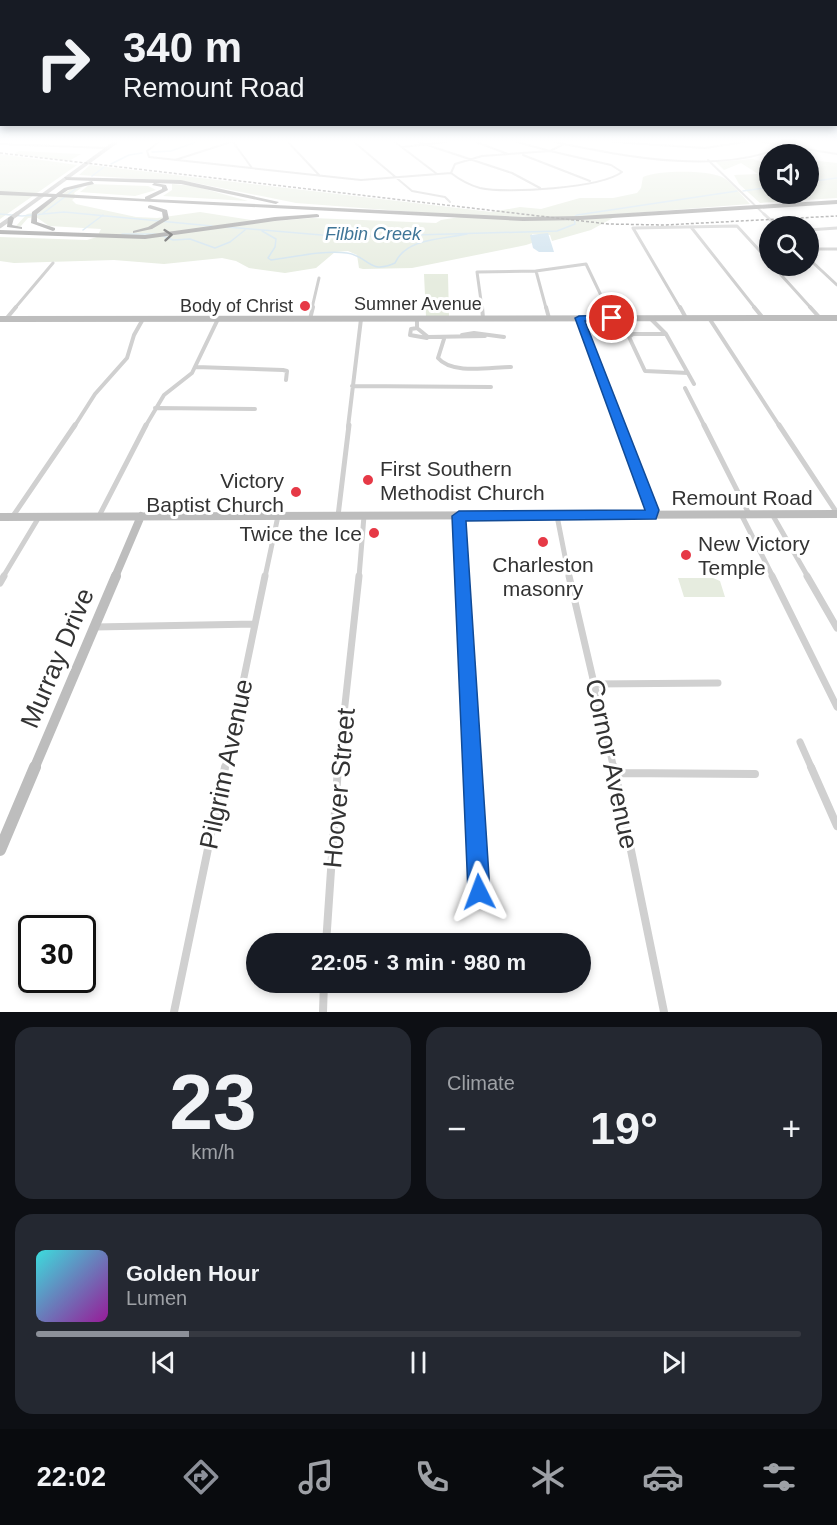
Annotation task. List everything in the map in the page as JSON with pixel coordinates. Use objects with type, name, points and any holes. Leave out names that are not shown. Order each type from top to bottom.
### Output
[{"type":"highway","points":[[59,230],[40,226],[33,216],[66,189]]},
{"type":"highway","points":[[56,197],[143,198],[160,195],[166,189]]},
{"type":"highway","points":[[219,189],[280,203],[396,213]]},
{"type":"highway","points":[[0,195],[561,219],[837,203]]},
{"type":"highway","points":[[0,195],[407,218]]},
{"type":"highway","points":[[0,230],[165,236],[305,216],[570,222],[837,203]]},
{"type":"highway","points":[[11,218],[9,226],[91,234],[140,231],[158,225],[167,217],[165,212],[159,209],[129,204]]},
{"type":"highway","points":[[0,230],[20,228]]},
{"type":"street","points":[[0,230],[11,218],[52,189]]},
{"type":"street","points":[[410,189],[441,195],[450,202]]},
{"type":"street","points":[[739,189],[767,216]]},
{"type":"street","points":[[686,318],[633,228],[737,226],[759,250]]},
{"type":"street","points":[[691,227],[763,318]]},
{"type":"street","points":[[819,229],[837,228]]},
{"type":"street","points":[[819,249],[837,249]]},
{"type":"street","points":[[3,319],[52,263]]},
{"type":"street","points":[[483,318],[477,272],[536,271],[586,264],[612,318]]},
{"type":"street","points":[[819,268],[837,285]]},
{"type":"street","points":[[536,271],[549,318]]},
{"type":"street","points":[[782,276],[820,318]]},
{"type":"street","points":[[310,319],[319,278]]},
{"type":"street","points":[[830,278],[837,278]]},
{"type":"street","points":[[579,318],[652,510],[651,515]]},
{"type":"street","points":[[650,318],[666,334],[694,384]]},
{"type":"street","points":[[709,318],[837,514]]},
{"type":"street","name":"Sumner Avenue","points":[[3,319],[837,318]]},
{"type":"street","points":[[12,517],[36,486],[95,394],[127,358],[134,335],[143,319]]},
{"type":"street","points":[[99,516],[155,408],[164,395],[192,373],[218,319]]},
{"type":"street","points":[[338,516],[361,319]]},
{"type":"street","points":[[417,319],[417,328]]},
{"type":"street","points":[[428,337],[417,328],[411,329],[410,335],[418,339],[504,337]]},
{"type":"street","points":[[666,334],[633,334],[629,337],[645,371],[688,373]]},
{"type":"street","points":[[444,339],[438,351],[438,358],[442,363],[458,368],[511,367]]},
{"type":"street","points":[[196,367],[283,369],[287,371],[286,380]]},
{"type":"street","points":[[352,386],[491,387]]},
{"type":"street","points":[[685,388],[837,707]]},
{"type":"street","points":[[155,408],[255,409]]},
{"type":"street","points":[[772,514],[837,628]]},
{"type":"street","name":"Remount Road","points":[[0,517],[837,514]]},
{"type":"street","name":"Murray Drive","points":[[0,850],[141,516]]},
{"type":"street","name":"Pilgrim Avenue","points":[[174,1012],[279,516]]},
{"type":"street","points":[[355,632],[364,516]]},
{"type":"street","points":[[459,516],[479,892]]},
{"type":"street","name":"Cornor Avenue","points":[[557,516],[571,587],[615,773],[664,1012]]},
{"type":"street","points":[[0,583],[39,517]]},
{"type":"street","points":[[95,627],[255,624]]},
{"type":"street","name":"Hoover Street","points":[[327,933],[334,802],[355,632]]},
{"type":"street","points":[[594,684],[718,683]]},
{"type":"street","points":[[800,742],[837,826]]},
{"type":"street","points":[[615,773],[755,774]]},
{"type":"street","points":[[322,1012],[323,993]]},
{"type":"shaded area","points":[[0,189],[42,189],[0,219]]},
{"type":"shaded area","points":[[72,189],[79,189],[74,193],[76,197],[72,200],[76,204],[136,217],[157,218],[200,212],[264,222],[312,218],[436,223],[466,216],[296,203],[227,189],[297,189],[492,212],[520,207],[541,209],[580,198],[613,198],[637,193],[640,189],[736,189],[750,204],[620,214],[591,230],[552,241],[550,235],[532,234],[532,243],[526,245],[412,268],[359,268],[357,255],[348,251],[335,252],[316,268],[285,273],[249,268],[236,261],[222,258],[164,264],[114,260],[14,263],[0,261],[0,237],[87,240],[97,237],[101,229],[49,226],[36,217],[28,218],[21,226],[16,226],[27,214],[42,209]]},
{"type":"shaded area","points":[[83,189],[156,190],[135,196],[80,192]]},
{"type":"shaded area","points":[[206,189],[248,201],[163,196],[172,190]]},
{"type":"shaded area","points":[[745,189],[759,189],[759,202]]},
{"type":"shaded area","points":[[819,189],[837,189],[837,198],[819,199]]},
{"type":"shaded area","points":[[424,274],[448,274],[449,317],[426,317]]},
{"type":"shaded area","points":[[678,578],[713,578],[720,581],[725,597],[684,597]]},
{"type":"water","points":[[548,233],[554,252],[539,252],[533,248],[530,235]]},
{"type":"waterway","points":[[42,214],[75,189]]},
{"type":"waterway","name":"Filbin Creek","points":[[743,191],[755,189]]},
{"type":"waterway","name":"Filbin Creek","points":[[227,227],[345,237],[557,231],[575,224],[574,217],[577,215],[737,191]]},
{"type":"waterway","name":"Filbin Creek","points":[[0,214],[22,216],[64,212],[102,216]]},
{"type":"waterway","points":[[83,230],[102,216]]},
{"type":"waterway","name":"Filbin Creek","points":[[102,216],[212,226]]},
{"type":"waterway","points":[[161,235],[173,240],[190,239],[215,248],[230,242],[245,230]]},
{"type":"waterway","points":[[262,231],[276,239],[275,247],[268,258],[271,260],[338,252],[354,255],[379,267],[395,263],[400,255],[416,244],[467,234]]},
{"type":"waterway","points":[[122,234],[155,234]]},
{"type":"railway","points":[[310,189],[608,224],[664,225],[837,216]]},
{"type":"place","name":"Body of Christ","points":[[305,306]]},
{"type":"place","name":"First Southern Methodist Church","points":[[368,480]]},
{"type":"place","name":"Victory Baptist Church","points":[[296,492]]},
{"type":"place","name":"Twice the Ice","points":[[374,533]]},
{"type":"place","name":"Charleston masonry","points":[[543,542]]},
{"type":"place","name":"New Victory Temple","points":[[686,555]]},
{"type":"route","points":[[479,892],[459,516],[651,515],[652,510],[579,318],[612,318]]}]
